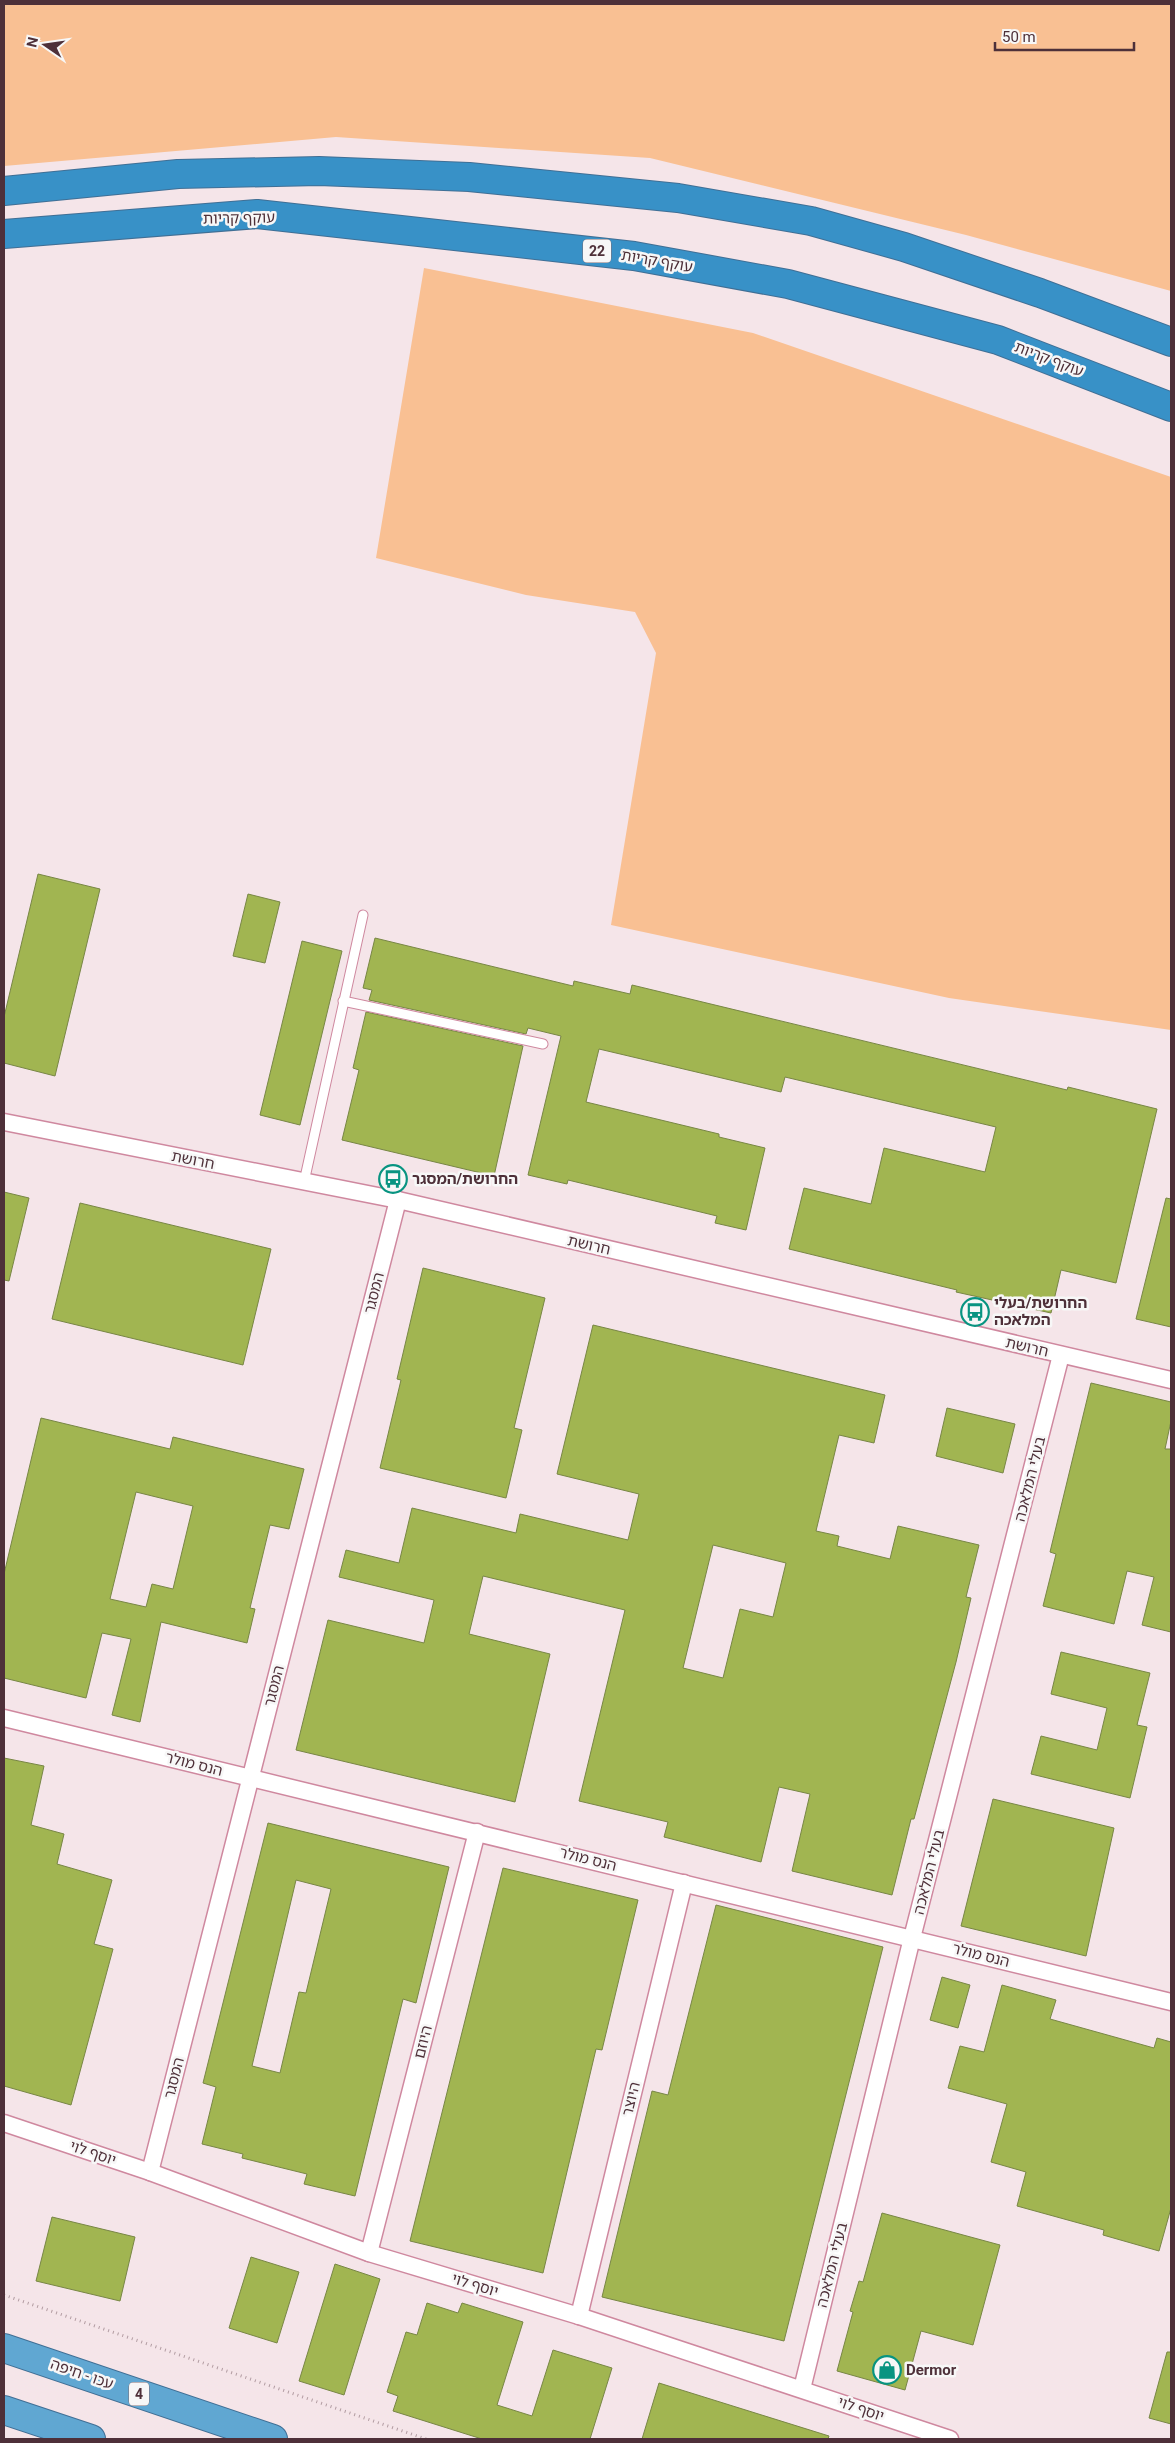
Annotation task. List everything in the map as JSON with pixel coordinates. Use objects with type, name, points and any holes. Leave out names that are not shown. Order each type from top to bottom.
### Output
[{"type":"highway","points":[[4,191],[178,174],[319,171],[469,177],[678,198],[811,221],[904,247],[1040,293],[1171,342]]},
{"type":"highway","name":"עוקף קריות","points":[[4,234],[257,214],[634,256],[788,284],[998,340],[1164,405]]},
{"type":"highway","name":"עכו - חיפה","points":[[4,2348],[273,2439]]},
{"type":"highway","points":[[4,2410],[90,2439]]},
{"type":"street","name":"חרושת","points":[[4,1122],[398,1200],[1061,1356],[1171,1380]]},
{"type":"street","name":"המסגר","points":[[150,2172],[398,1200]]},
{"type":"street","name":"בעלי המלאכה","points":[[802,2389],[912,1938],[1061,1356]]},
{"type":"street","name":"הנס מולר","points":[[4,1718],[1171,2002]]},
{"type":"street","name":"היוזם","points":[[369,2253],[477,1832]]},
{"type":"street","name":"היוצר","points":[[579,2316],[684,1883]]},
{"type":"street","name":"יוסף לוי","points":[[4,2122],[150,2172],[369,2253],[579,2316],[950,2439]]},
{"type":"lane","points":[[304,1182],[362,915]]},
{"type":"lane","points":[[343,1001],[542,1044]]},
{"type":"path","points":[[4,2294],[426,2439]]},
{"type":"shaded area","points":[[4,4],[1171,4],[1171,291],[966,235],[650,158],[336,137],[4,166]]},
{"type":"shaded area","points":[[424,268],[753,333],[1171,477],[1171,1030],[949,998],[611,925],[656,653],[635,612],[526,595],[376,558]]},
{"type":"building","points":[[38,874],[100,889],[55,1076],[4,1063],[4,1017]]},
{"type":"building","points":[[248,894],[280,902],[265,963],[233,956]]},
{"type":"building","points":[[375,938],[573,986],[574,981],[630,994],[632,985],[1067,1090],[1068,1087],[1157,1109],[1116,1283],[1061,1270],[1051,1313],[956,1292],[957,1290],[789,1249],[804,1188],[871,1204],[884,1148],[985,1172],[996,1127],[785,1077],[781,1092],[599,1049],[586,1102],[719,1134],[719,1137],[765,1148],[746,1230],[715,1223],[717,1216],[568,1180],[567,1184],[528,1175],[561,1036],[528,1028],[526,1034],[369,1000],[372,990],[363,988]]},
{"type":"building","points":[[302,941],[342,951],[300,1125],[260,1115]]},
{"type":"building","points":[[366,1012],[523,1046],[494,1176],[342,1140],[359,1070],[353,1068]]},
{"type":"building","points":[[4,1192],[29,1198],[9,1281],[4,1280]]},
{"type":"building","points":[[1166,1198],[1171,1199],[1171,1327],[1136,1319]]},
{"type":"building","points":[[80,1203],[271,1249],[243,1365],[52,1319]]},
{"type":"building","points":[[423,1268],[545,1298],[514,1428],[522,1430],[506,1498],[380,1468],[401,1380],[397,1379]]},
{"type":"building","points":[[593,1325],[885,1395],[874,1443],[839,1435],[816,1531],[839,1536],[837,1546],[890,1559],[898,1526],[979,1545],[966,1597],[971,1598],[956,1662],[914,1819],[911,1819],[892,1895],[792,1871],[810,1794],[779,1787],[761,1862],[664,1837],[668,1822],[579,1801],[625,1610],[483,1576],[469,1634],[550,1654],[515,1802],[296,1750],[328,1620],[424,1643],[434,1600],[339,1577],[346,1550],[399,1563],[412,1508],[516,1533],[520,1514],[628,1540],[639,1494],[557,1474]],"holes":[[[713,1545],[786,1563],[773,1617],[740,1609],[723,1678],[683,1668]]]},
{"type":"building","points":[[1091,1383],[1171,1402],[1171,1421],[1165,1449],[1171,1449],[1171,1632],[1142,1625],[1154,1577],[1127,1571],[1114,1624],[1043,1606],[1056,1554],[1050,1552]]},
{"type":"building","points":[[947,1408],[1015,1424],[1003,1473],[936,1456]]},
{"type":"building","points":[[41,1418],[170,1449],[173,1437],[304,1469],[289,1529],[270,1525],[250,1608],[255,1609],[247,1643],[161,1622],[140,1722],[112,1715],[131,1639],[102,1633],[86,1698],[4,1678],[4,1574]],"holes":[[[136,1492],[193,1506],[173,1589],[152,1584],[146,1607],[110,1599]]]},
{"type":"building","points":[[1061,1652],[1150,1673],[1137,1725],[1147,1727],[1130,1798],[1031,1774],[1041,1736],[1097,1750],[1107,1708],[1051,1694]]},
{"type":"building","points":[[4,1758],[44,1766],[31,1825],[64,1834],[57,1864],[112,1880],[94,1944],[113,1949],[71,2105],[4,2086]]},
{"type":"building","points":[[993,1799],[1114,1828],[1086,1956],[961,1926]]},
{"type":"building","points":[[268,1823],[449,1867],[416,2003],[403,1999],[355,2196],[304,2184],[307,2174],[242,2158],[243,2154],[202,2144],[216,2087],[203,2083]],"holes":[[[296,1880],[331,1889],[306,1993],[299,1992],[280,2073],[252,2066]]]},
{"type":"building","points":[[503,1868],[638,1900],[602,2050],[596,2049],[543,2273],[410,2241]]},
{"type":"building","points":[[716,1905],[883,1947],[784,2341],[602,2297],[652,2091],[668,2095]]},
{"type":"building","points":[[942,1977],[970,1985],[958,2028],[930,2020]]},
{"type":"building","points":[[1002,1985],[1056,2000],[1050,2019],[1154,2048],[1157,2038],[1171,2042],[1171,2208],[1159,2251],[1103,2235],[1104,2230],[1017,2206],[1026,2172],[991,2162],[1007,2104],[948,2088],[960,2046],[984,2052]]},
{"type":"building","points":[[882,2213],[1000,2245],[973,2345],[921,2331],[905,2390],[837,2371],[853,2312],[850,2311],[859,2281],[863,2282]]},
{"type":"building","points":[[52,2217],[135,2237],[120,2301],[36,2281]]},
{"type":"building","points":[[251,2257],[299,2272],[277,2343],[229,2328]]},
{"type":"building","points":[[335,2264],[380,2279],[344,2395],[299,2381]]},
{"type":"building","points":[[427,2303],[458,2313],[462,2303],[523,2322],[497,2405],[532,2416],[553,2350],[612,2368],[590,2439],[482,2439],[393,2411],[398,2396],[387,2392],[406,2332],[417,2335]]},
{"type":"building","points":[[1167,2352],[1171,2352],[1171,2424],[1149,2418]]},
{"type":"building","points":[[659,2383],[829,2436],[828,2439],[642,2439]]},
{"type":"place","name":"החרושת/המסגר","points":[[393,1179]]},
{"type":"place","name":"החרושת/בעלי המלאכה","points":[[975,1312]]},
{"type":"place","name":"Dermor","points":[[887,2370]]}]
